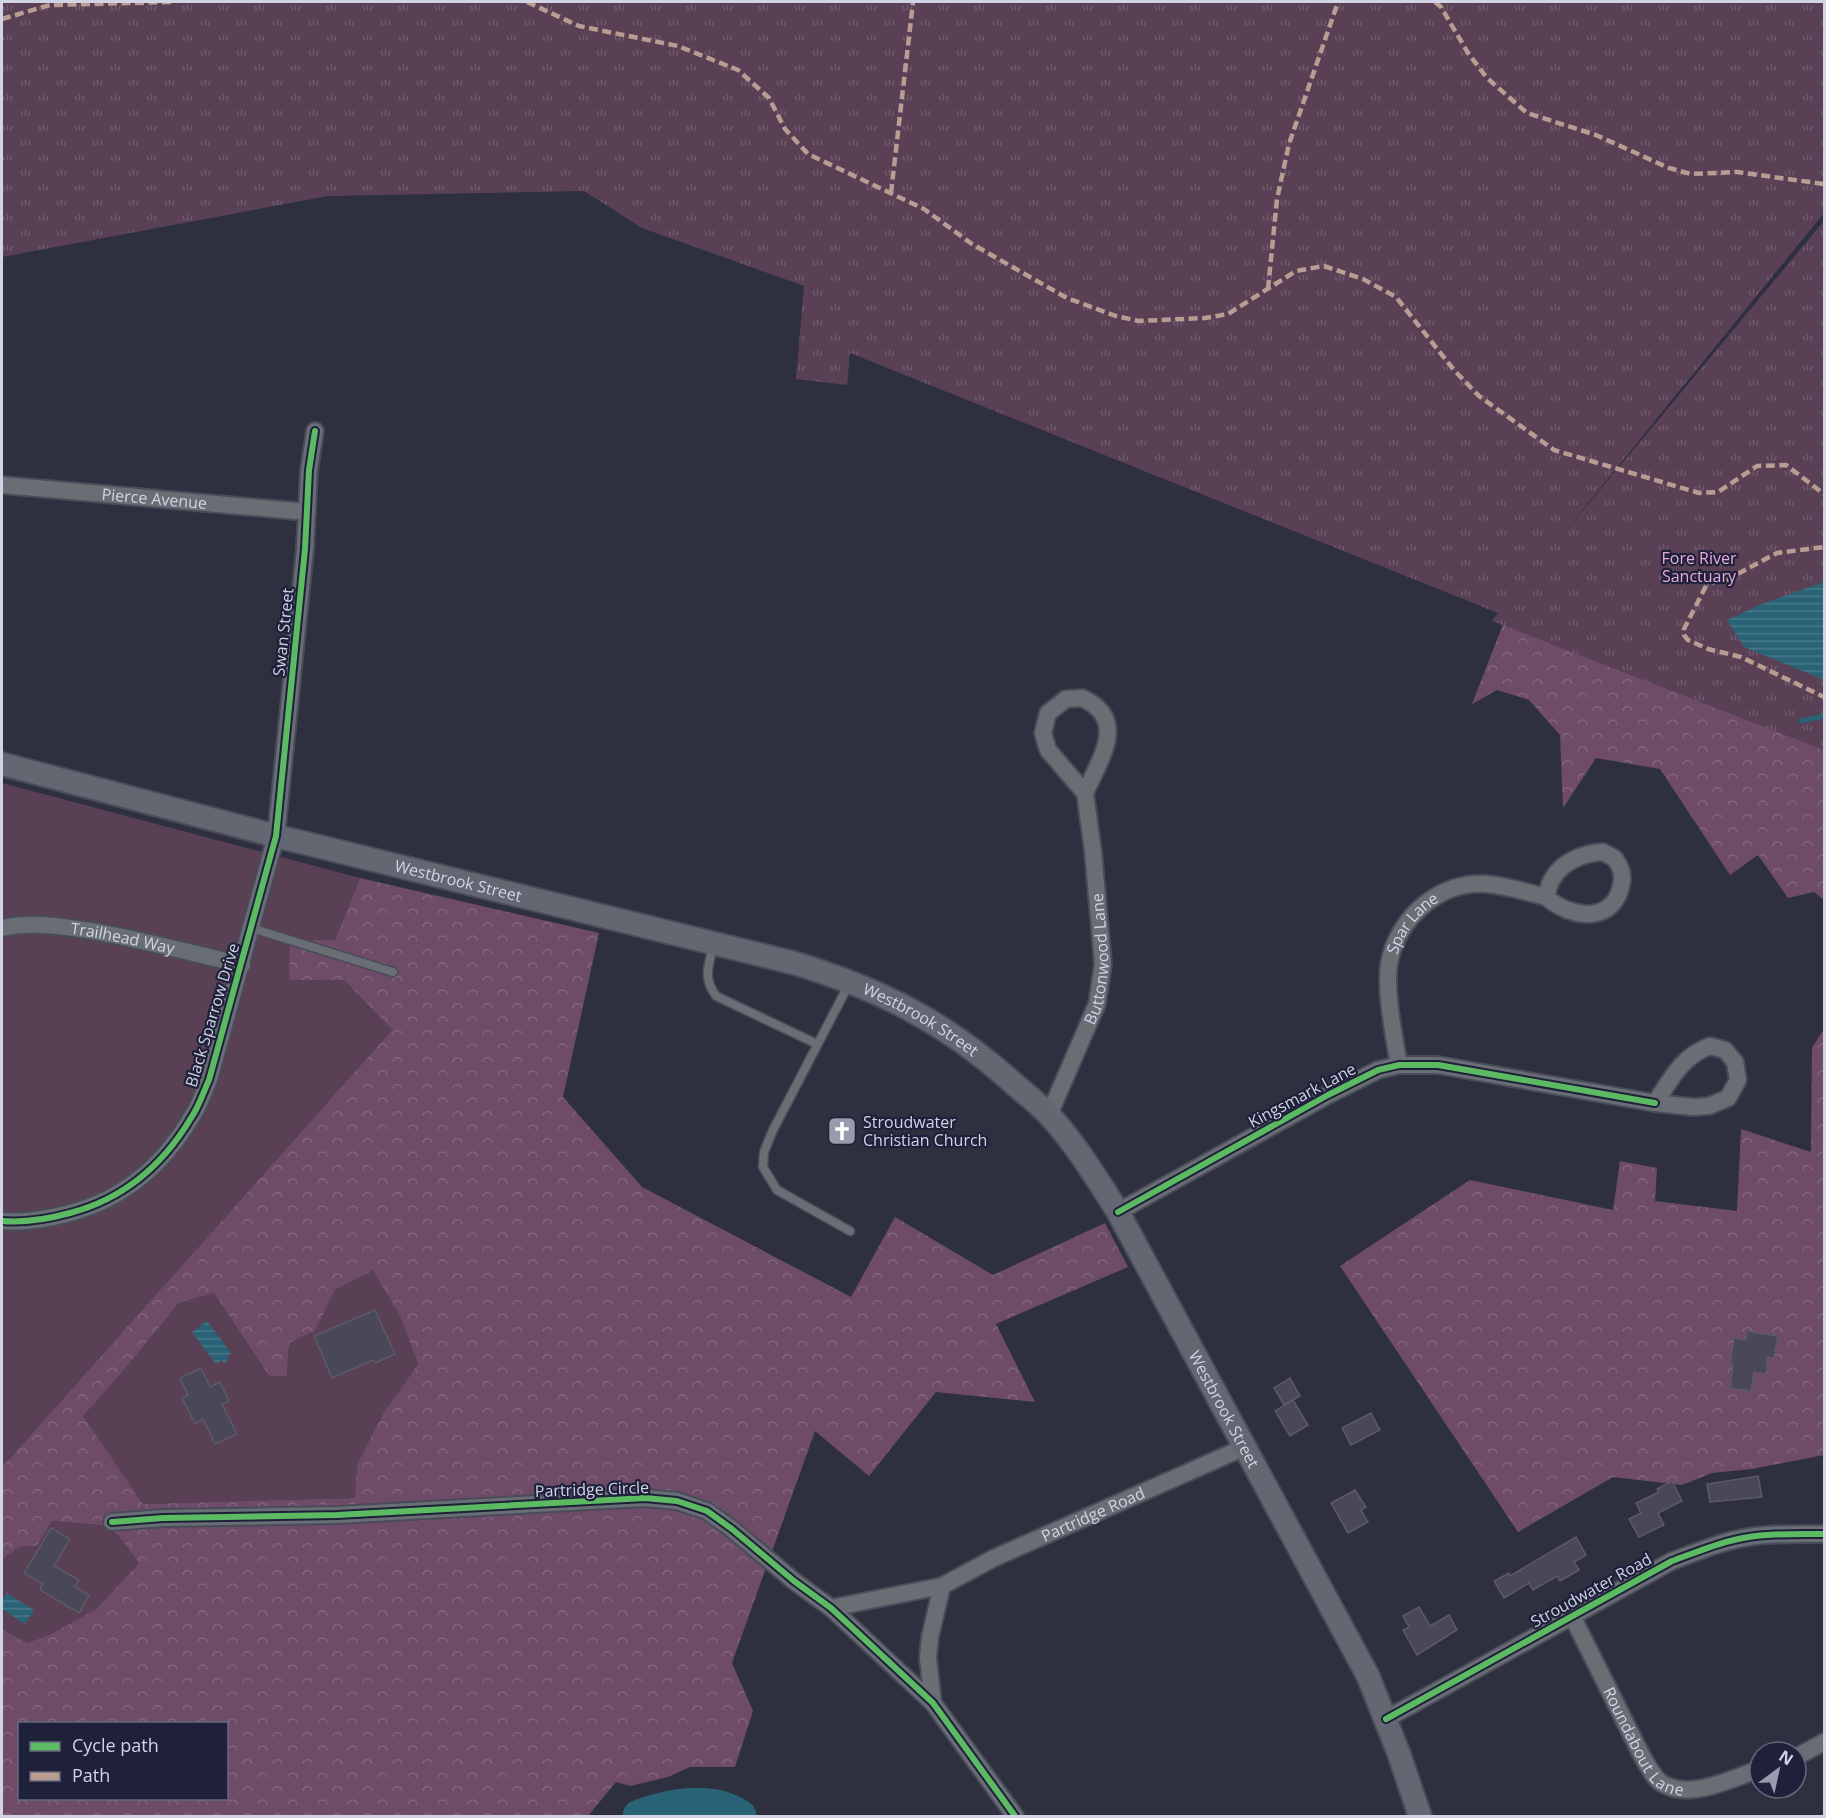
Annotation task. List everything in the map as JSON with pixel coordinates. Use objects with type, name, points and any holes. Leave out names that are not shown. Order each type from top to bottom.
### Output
[{"type":"main road","name":"Westbrook Street","points":[[2,764],[276,836],[794,963],[850,981],[891,999],[964,1042],[1049,1115],[1088,1165],[1118,1212],[1368,1676],[1386,1719],[1420,1816]]},
{"type":"street","name":"Swan Street","points":[[276,836],[309,470],[315,430]]},
{"type":"street","name":"Pierce Avenue","points":[[2,485],[307,512]]},
{"type":"street","points":[[1082,698],[1096,705],[1106,717],[1109,734],[1085,794],[1048,750],[1043,733],[1048,713],[1066,699],[1082,698]]},
{"type":"street","name":"Buttonwood Lane","points":[[1049,1115],[1097,1004],[1103,964],[1093,851],[1085,794]]},
{"type":"street","name":"Black Sparrow Drive","points":[[2,1221],[52,1218],[88,1208],[118,1195],[143,1176],[168,1151],[192,1117],[209,1080],[276,836]]},
{"type":"street","name":"Spar Lane","points":[[1399,1065],[1389,993],[1389,964],[1398,939],[1408,921],[1424,903],[1441,894],[1460,887],[1486,884],[1546,897],[1557,906],[1587,915],[1605,911],[1620,894],[1623,875],[1616,860],[1603,852],[1586,853],[1568,863],[1553,878],[1546,897]]},
{"type":"street","name":"Trailhead Way","points":[[2,928],[14,925],[65,927],[141,940],[242,965]]},
{"type":"street","name":"Kingsmark Lane","points":[[1118,1212],[1328,1095],[1378,1070],[1399,1065],[1438,1065],[1655,1103],[1701,1107],[1710,1106],[1728,1098],[1738,1080],[1735,1062],[1725,1050],[1710,1046],[1694,1052],[1680,1066],[1655,1103]]},
{"type":"street","name":"Partridge Road","points":[[831,1608],[942,1586],[994,1558],[1245,1447]]},
{"type":"street","name":"Partridge Circle","points":[[112,1522],[163,1518],[337,1515],[645,1498],[677,1501],[707,1510],[831,1608],[933,1703],[1015,1816]]},
{"type":"street","name":"Stroudwater Road","points":[[1386,1719],[1672,1561],[1709,1547],[1746,1537],[1784,1533],[1824,1534]]},
{"type":"street","points":[[933,1703],[928,1658],[930,1637],[942,1586]]},
{"type":"street","name":"Roundabout Lane","points":[[1572,1616],[1642,1756],[1651,1772],[1663,1785],[1682,1790],[1701,1788],[1748,1773]]},
{"type":"street","points":[[1808,1751],[1824,1742]]},
{"type":"lane","points":[[251,928],[393,972]]},
{"type":"lane","points":[[714,943],[707,973],[709,986],[716,996],[817,1044]]},
{"type":"lane","points":[[850,981],[773,1130],[764,1152],[763,1167],[777,1190],[850,1231]]},
{"type":"path","points":[[1706,586],[1726,579]]},
{"type":"green space","name":"Fore River Sanctuary","points":[[2,2],[1824,2],[1824,213],[1554,545],[1824,221],[1824,750],[1492,621],[1498,613],[850,353],[847,385],[796,379],[804,286],[642,228],[584,191],[328,196],[2,257]]},
{"type":"green space","points":[[1521,578],[1824,706],[1824,900],[1814,892],[1788,898],[1758,855],[1730,875],[1660,769],[1596,758],[1563,808],[1560,735],[1529,700],[1497,690],[1472,704]]},
{"type":"green space","points":[[2,783],[360,878],[335,940],[289,979],[344,980],[392,1030],[2,1467]]},
{"type":"green space","points":[[360,878],[599,933],[563,1097],[642,1187],[851,1297],[895,1217],[993,1275],[1105,1223],[1128,1267],[996,1324],[1035,1402],[936,1392],[869,1476],[815,1431],[732,1663],[753,1711],[735,1767],[690,1767],[668,1777],[630,1786],[616,1782],[588,1816],[2,1816],[2,1629],[27,1643],[51,1634],[96,1609],[139,1563],[111,1526],[52,1521],[37,1546],[19,1547],[2,1559],[2,1467],[392,1030],[344,980],[289,980],[290,941],[335,940]],"holes":[[[373,1270],[400,1316],[418,1364],[384,1412],[357,1464],[355,1498],[143,1504],[83,1416],[179,1303],[214,1293],[269,1376],[287,1376],[289,1343],[315,1331],[335,1290]]]},
{"type":"green space","points":[[1824,1029],[1824,1455],[1752,1469],[1712,1473],[1682,1485],[1613,1477],[1518,1532],[1340,1266],[1470,1180],[1613,1210],[1620,1161],[1657,1168],[1655,1201],[1737,1211],[1741,1129],[1811,1152],[1812,1048]]},
{"type":"green space","points":[[373,1269],[400,1316],[418,1364],[384,1412],[357,1464],[356,1498],[143,1504],[82,1416],[124,1370],[179,1303],[214,1293],[269,1376],[287,1376],[289,1343],[315,1331],[335,1290]]},
{"type":"green space","points":[[52,1521],[111,1526],[139,1563],[96,1609],[51,1634],[27,1643],[2,1629],[2,1559],[19,1547],[37,1546]]},
{"type":"water","points":[[1824,582],[1824,680],[1744,647],[1727,620],[1762,604]]},
{"type":"water","points":[[207,1321],[231,1353],[227,1356],[229,1359],[224,1363],[222,1360],[216,1364],[192,1332]]},
{"type":"water","points":[[7,1593],[34,1610],[25,1624],[2,1609],[2,1601]]},
{"type":"building","points":[[375,1310],[395,1354],[375,1363],[373,1360],[332,1378],[314,1336]]},
{"type":"building","points":[[1747,1331],[1778,1336],[1774,1358],[1768,1357],[1766,1374],[1754,1372],[1751,1391],[1730,1388],[1733,1365],[1730,1364],[1734,1338],[1746,1340]]},
{"type":"building","points":[[201,1368],[210,1387],[220,1382],[229,1401],[222,1404],[237,1434],[215,1444],[203,1419],[195,1424],[182,1398],[188,1395],[180,1378]]},
{"type":"building","points":[[1290,1378],[1300,1396],[1284,1405],[1274,1388]]},
{"type":"building","points":[[1293,1400],[1308,1425],[1290,1436],[1275,1411]]},
{"type":"building","points":[[1371,1413],[1380,1430],[1351,1445],[1342,1428]]},
{"type":"building","points":[[1758,1476],[1762,1497],[1710,1502],[1707,1484]]},
{"type":"building","points":[[1672,1481],[1682,1501],[1658,1513],[1664,1525],[1639,1537],[1629,1519],[1641,1513],[1636,1503],[1659,1492],[1657,1489]]},
{"type":"building","points":[[1355,1490],[1366,1507],[1361,1510],[1368,1522],[1348,1533],[1331,1503]]},
{"type":"building","points":[[51,1528],[70,1539],[54,1566],[79,1580],[75,1587],[89,1595],[79,1613],[40,1590],[43,1584],[24,1573]]},
{"type":"building","points":[[1576,1537],[1586,1555],[1574,1562],[1579,1570],[1560,1581],[1557,1576],[1533,1590],[1529,1583],[1504,1598],[1494,1581],[1509,1573],[1510,1576]]},
{"type":"building","points":[[1419,1607],[1430,1626],[1449,1615],[1457,1630],[1417,1655],[1403,1630],[1409,1627],[1403,1616]]},
{"type":"waterway","points":[[1801,721],[1824,716]]},
{"type":"waterway","points":[[639,1816],[690,1804],[716,1806],[740,1816]]},
{"type":"marked path","points":[[2,19],[50,5],[172,2]]},
{"type":"marked path","points":[[527,2],[579,26],[678,46],[738,70],[769,98],[785,129],[808,154],[924,209],[972,244],[1067,298],[1116,316],[1139,321],[1205,318],[1228,314],[1296,271],[1324,266],[1363,279],[1396,297],[1454,370],[1479,396],[1554,450],[1699,493],[1718,492],[1757,466],[1786,465],[1824,494]]},
{"type":"marked path","points":[[891,193],[913,2]]},
{"type":"marked path","points":[[1268,289],[1277,199],[1289,144],[1338,2]]},
{"type":"marked path","points":[[1435,2],[1441,7],[1468,53],[1487,78],[1527,113],[1596,135],[1669,168],[1691,174],[1737,172],[1824,184]]},
{"type":"marked path","points":[[1726,580],[1777,553],[1824,547]]},
{"type":"marked path","points":[[1706,586],[1684,629],[1684,635],[1688,640],[1708,649],[1741,657],[1824,697]]},
{"type":"cycle path","points":[[2,1221],[36,1220],[70,1213],[89,1207],[124,1189],[140,1178],[168,1151],[196,1109],[209,1080],[276,836],[305,549],[309,470],[315,431]]},
{"type":"cycle path","points":[[1118,1212],[1328,1095],[1378,1070],[1399,1065],[1438,1065],[1655,1103]]},
{"type":"cycle path","points":[[112,1522],[163,1518],[337,1515],[645,1498],[677,1501],[707,1511],[732,1529],[794,1581],[831,1608],[933,1703],[1015,1816]]},
{"type":"cycle path","points":[[1386,1719],[1672,1561],[1719,1544],[1749,1537],[1777,1534],[1824,1534]]},
{"type":"place","name":"Stroudwater Christian Church","points":[[842,1131]]}]
